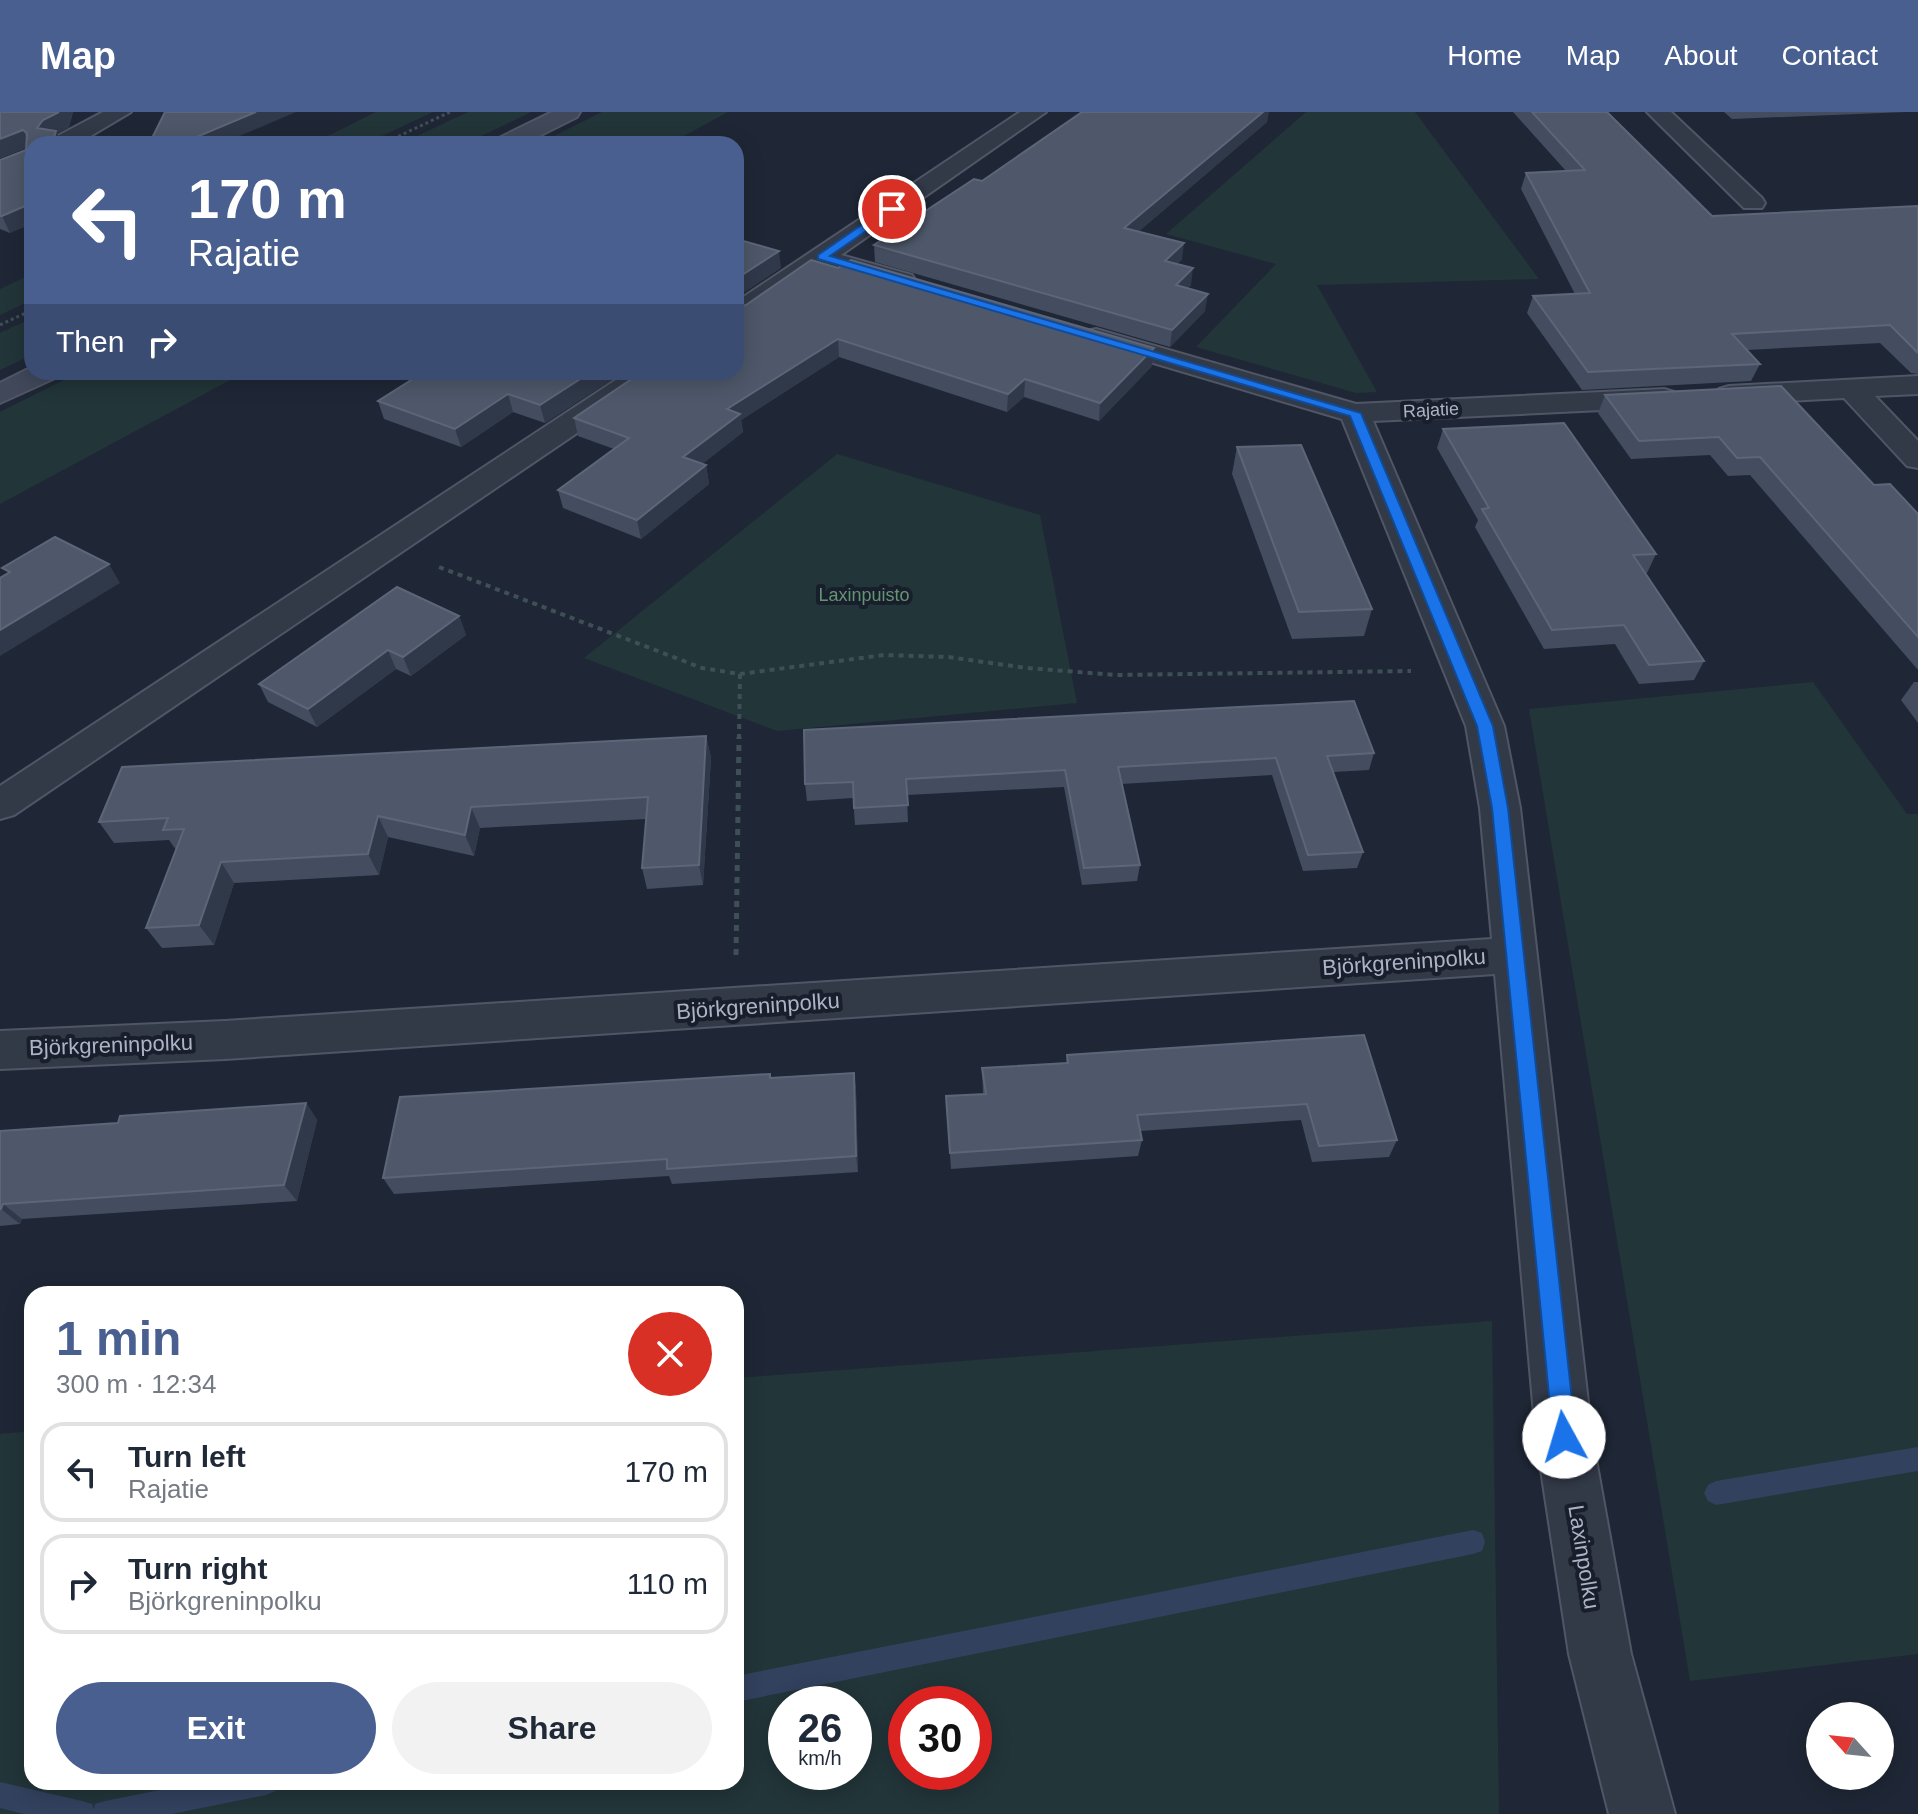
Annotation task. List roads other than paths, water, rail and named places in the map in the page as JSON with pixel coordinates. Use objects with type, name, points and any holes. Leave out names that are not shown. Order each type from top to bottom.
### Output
[{"type":"main road","points":[[521,136],[569,112]]},
{"type":"main road","points":[[0,394],[29,380]]},
{"type":"street","points":[[75,136],[120,112]]},
{"type":"street","points":[[744,309],[1035,112]]},
{"type":"street","points":[[1658,112],[1753,203]]},
{"type":"street","points":[[821,257],[928,288]]},
{"type":"street","name":"Rajatie","points":[[1065,328],[1355,413],[1918,385]]},
{"type":"street","points":[[0,805],[636,380]]},
{"type":"street","points":[[1852,389],[1918,459]]},
{"type":"street","name":"Laxinpolku","points":[[1355,413],[1485,726],[1500,808],[1564,1437],[1600,1654],[1642,1814]]},
{"type":"street","name":"Björkgreninpolku","points":[[0,1050],[225,1040],[736,1008],[1515,955]]},
{"type":"waterway","points":[[1716,1493],[1918,1459]]},
{"type":"waterway","points":[[744,1687],[1473,1542]]},
{"type":"waterway","points":[[105,1814],[226,1790]]},
{"type":"waterway","points":[[0,1795],[82,1814]]},
{"type":"park label","name":"Laxinpuisto","points":[[864,595]]}]
